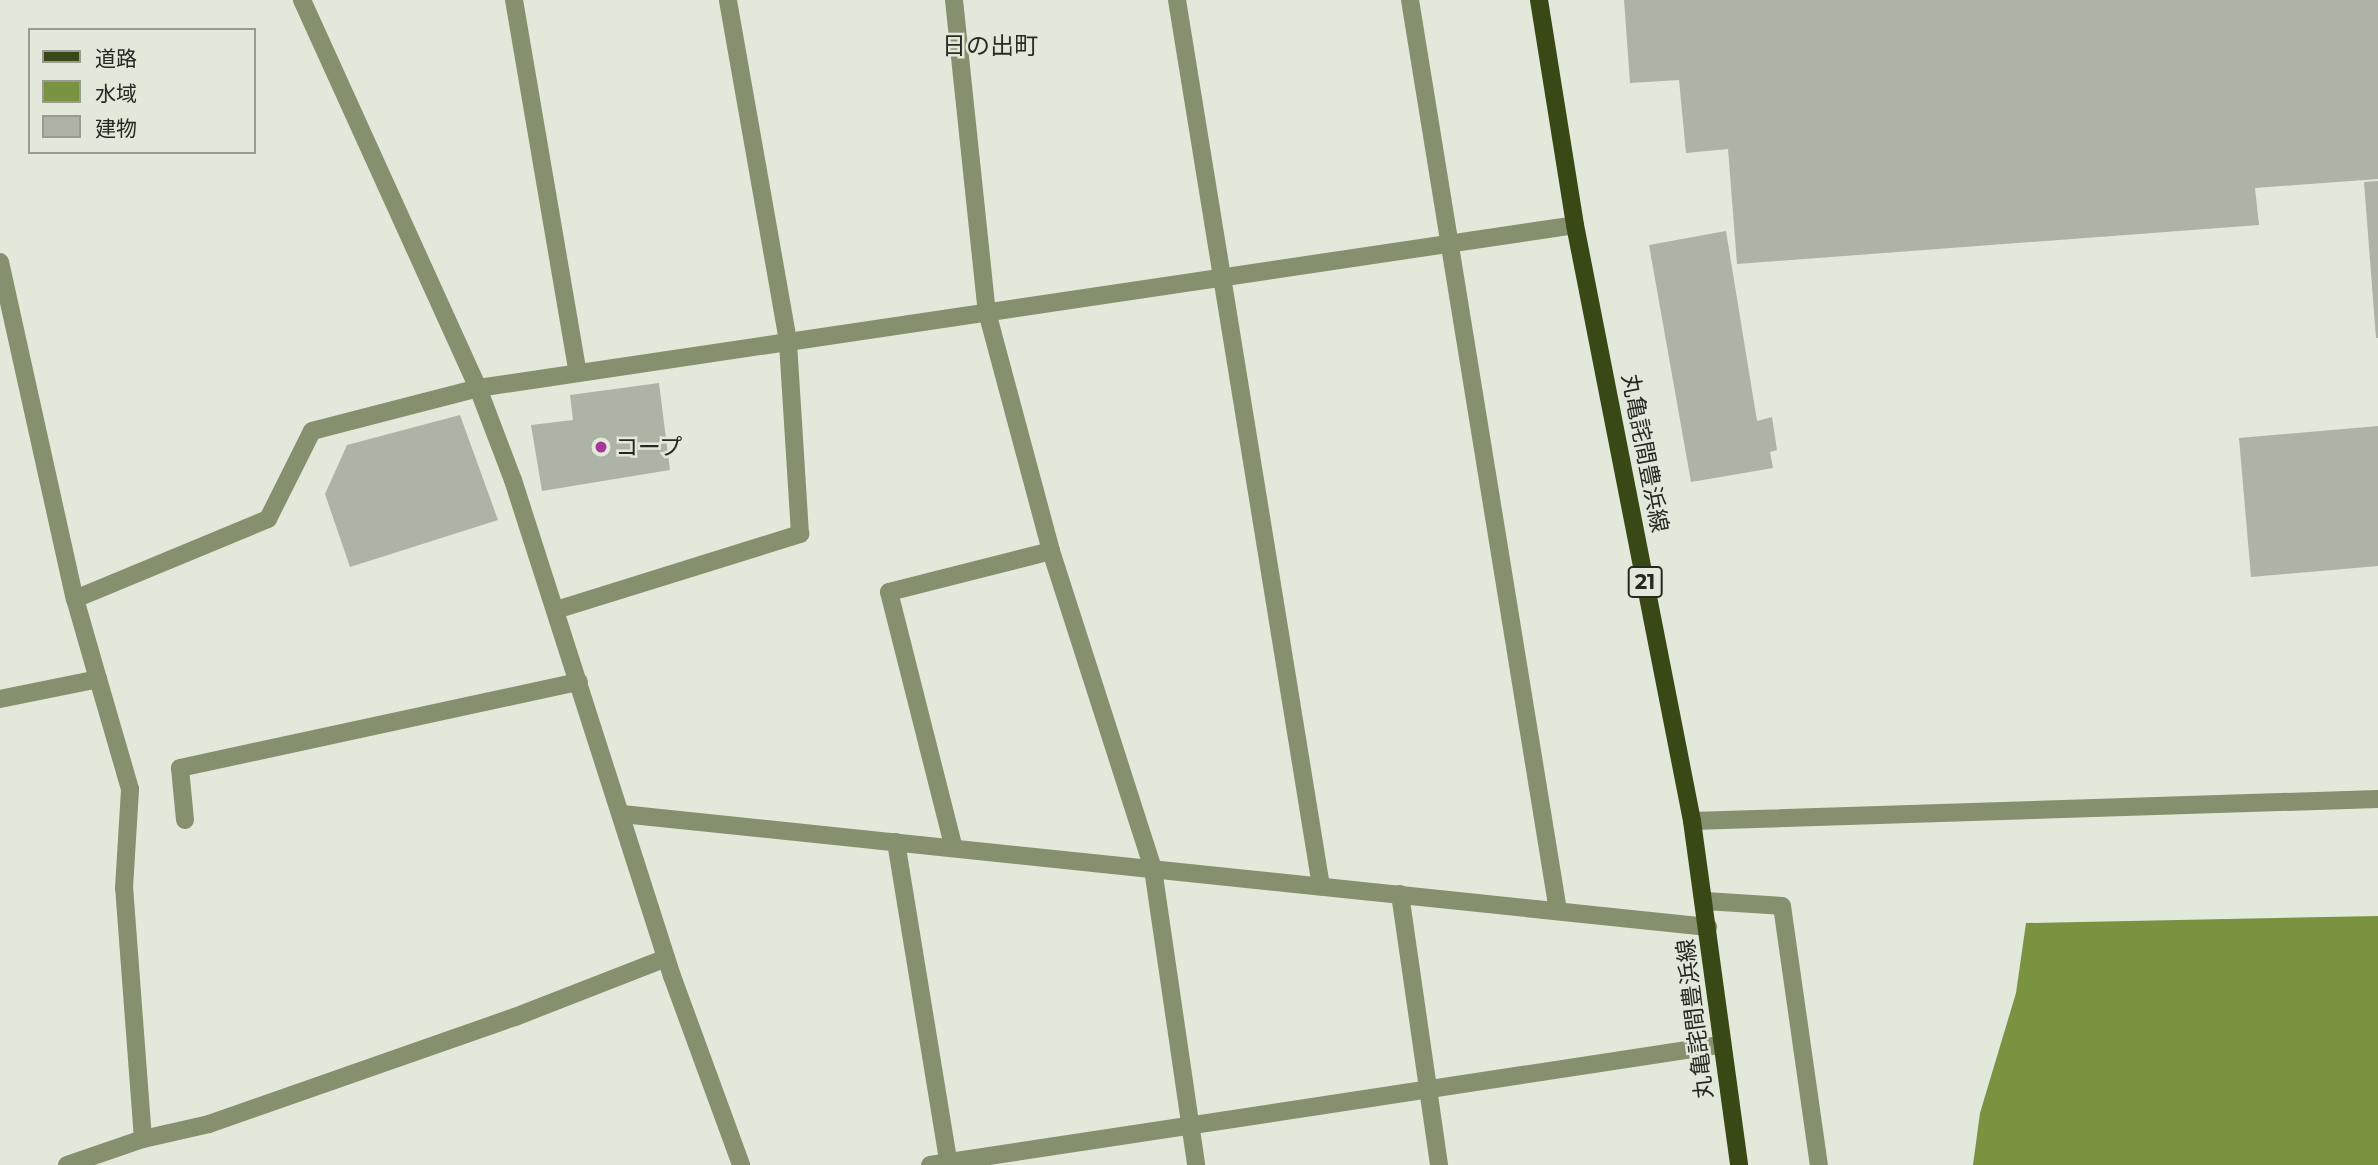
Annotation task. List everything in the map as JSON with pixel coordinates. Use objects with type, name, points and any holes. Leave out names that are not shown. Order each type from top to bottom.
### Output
[{"type":"main road","name":"丸亀詫間豊浜線","points":[[1539,0],[1575,225],[1692,821],[1709,927],[1720,1045],[1739,1165]]},
{"type":"street","points":[[302,0],[478,388],[556,610],[666,958],[741,1165]]},
{"type":"street","points":[[514,0],[578,373]]},
{"type":"street","points":[[556,610],[800,534],[788,341],[728,0]]},
{"type":"street","points":[[954,0],[987,312],[1051,551],[1153,869],[1196,1165]]},
{"type":"street","points":[[1177,0],[1321,886]]},
{"type":"street","points":[[1410,0],[1558,911]]},
{"type":"street","points":[[75,599],[268,519],[312,431],[478,388],[1575,225]]},
{"type":"street","points":[[0,261],[75,599],[131,789],[124,888],[143,1139]]},
{"type":"street","points":[[954,848],[890,592],[1051,551]]},
{"type":"street","points":[[0,699],[99,679]]},
{"type":"street","points":[[186,820],[180,768],[579,682]]},
{"type":"street","points":[[1692,821],[2378,799]]},
{"type":"street","points":[[622,814],[1709,927]]},
{"type":"street","points":[[896,842],[948,1164]]},
{"type":"street","points":[[1400,894],[1439,1165]]},
{"type":"street","points":[[1705,901],[1782,906],[1819,1165]]},
{"type":"street","points":[[67,1165],[143,1139],[209,1124],[515,1017],[666,958]]},
{"type":"street","points":[[930,1165],[1720,1045]]},
{"type":"water","points":[[2378,916],[2378,1165],[1973,1165],[1980,1113],[2016,993],[2026,923]]},
{"type":"building","points":[[1624,0],[2378,0],[2378,179],[2255,188],[2259,225],[1737,264],[1728,149],[1686,153],[1679,80],[1630,83]]},
{"type":"building","points":[[2378,181],[2378,338],[2376,338],[2364,182]]},
{"type":"building","points":[[1726,231],[1757,421],[1772,417],[1777,450],[1770,452],[1773,468],[1691,482],[1649,245]]},
{"type":"building","name":"コープ","points":[[659,383],[670,470],[542,491],[531,425],[573,420],[570,395]]},
{"type":"building","points":[[460,415],[498,520],[350,567],[325,494],[347,445]]},
{"type":"building","points":[[2378,426],[2378,566],[2251,577],[2239,438]]},
{"type":"place","name":"コープ","points":[[601,447]]},
{"type":"district","name":"日の出町","points":[[990,46]]}]
